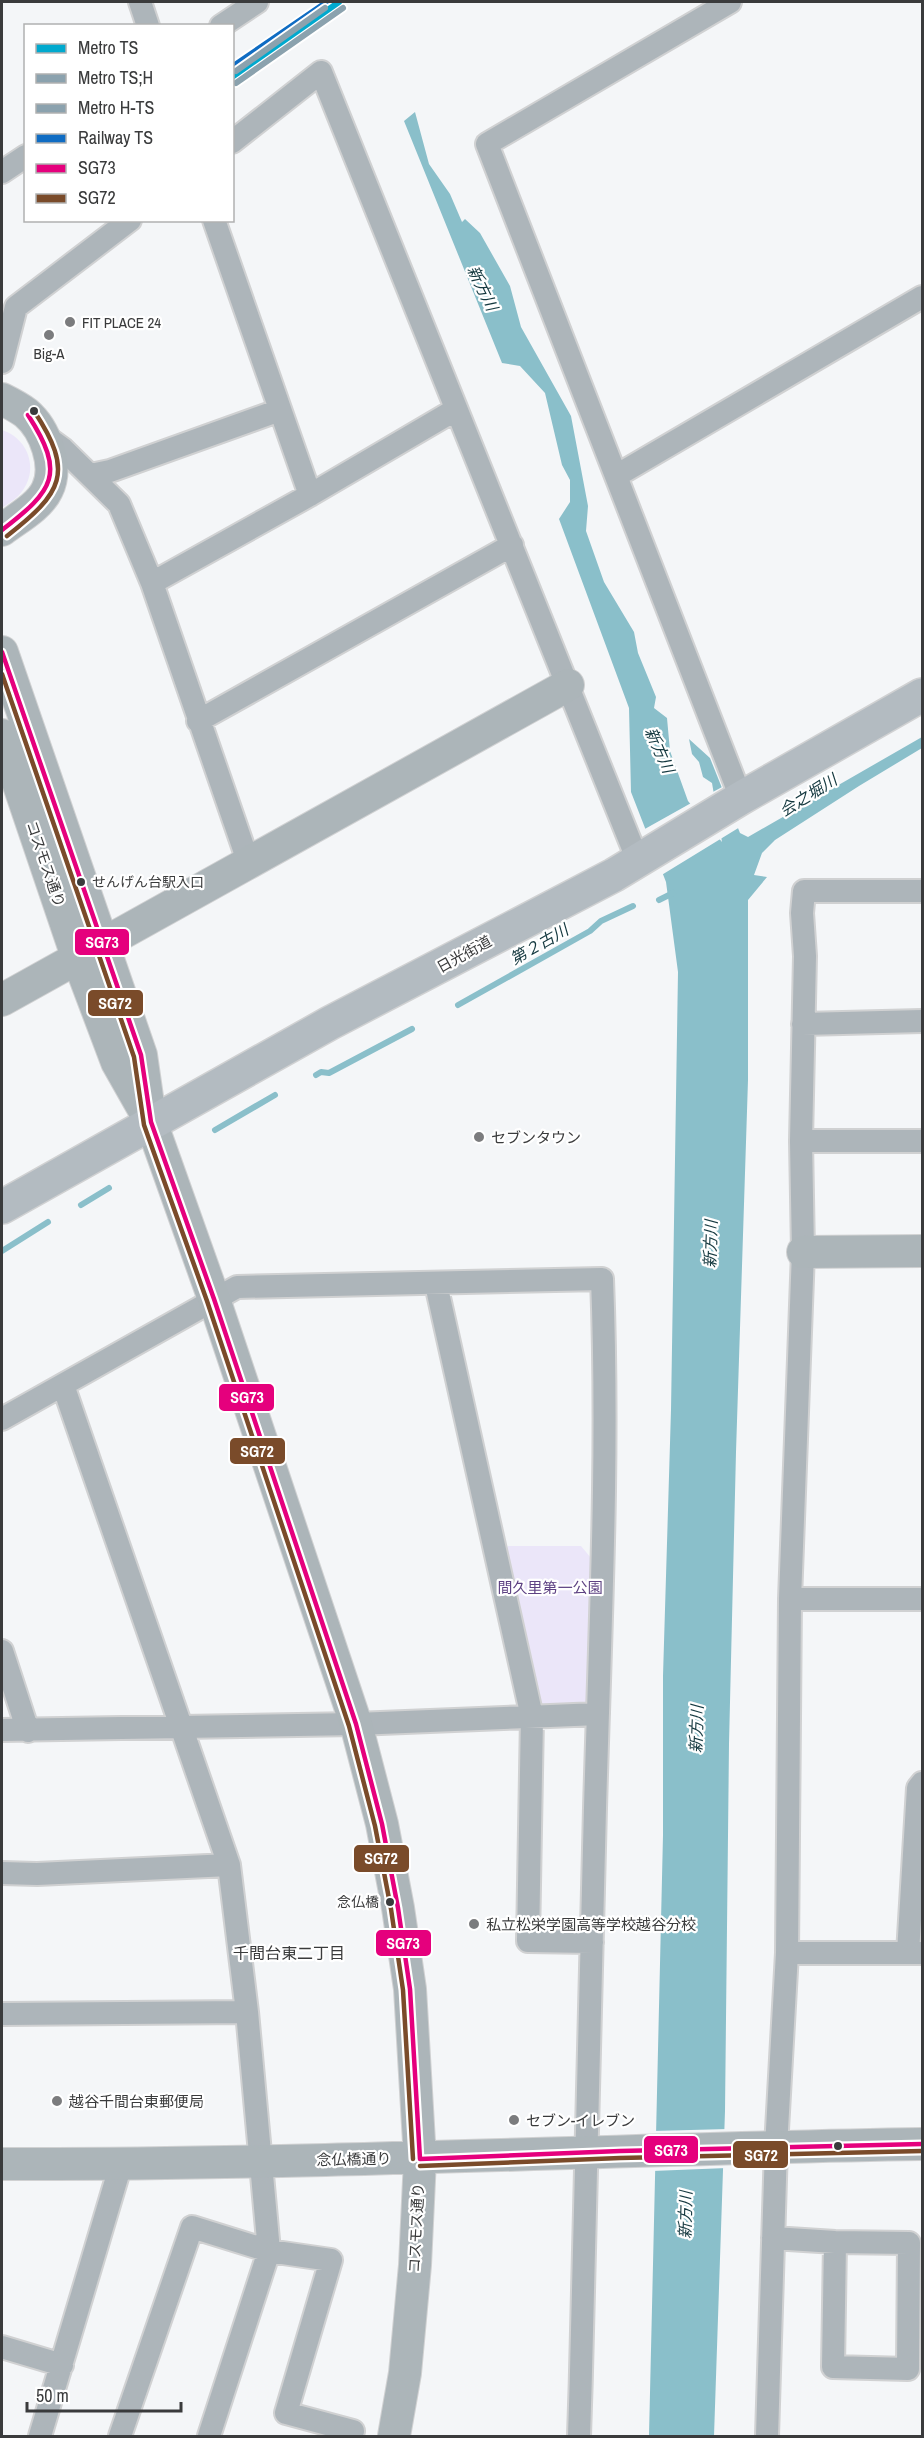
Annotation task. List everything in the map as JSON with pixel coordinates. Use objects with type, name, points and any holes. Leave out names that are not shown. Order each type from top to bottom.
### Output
[{"type":"highway","name":"日光街道","points":[[2,1207],[330,1023],[641,859],[738,800],[922,695]]},
{"type":"street","points":[[140,2],[147,24]]},
{"type":"street","points":[[224,24],[257,2]]},
{"type":"street","points":[[730,2],[487,144],[616,476],[738,800]]},
{"type":"street","points":[[234,140],[321,72],[455,410],[641,859]]},
{"type":"street","points":[[2,172],[24,157]]},
{"type":"street","points":[[2,362],[16,307],[127,222]]},
{"type":"street","points":[[215,222],[310,495]]},
{"type":"street","points":[[616,476],[922,297]]},
{"type":"street","points":[[2,399],[28,415],[40,432],[48,448],[51,470],[47,490],[34,505],[2,530]]},
{"type":"street","points":[[91,475],[110,471],[280,410]]},
{"type":"street","points":[[152,583],[310,495],[455,410]]},
{"type":"street","points":[[40,432],[91,475],[119,504],[152,583],[248,861]]},
{"type":"street","points":[[198,721],[512,544]]},
{"type":"street","name":"コスモス通り","points":[[2,652],[90,949]]},
{"type":"street","points":[[2,999],[568,685]]},
{"type":"street","name":"コスモス通り","points":[[2,735],[90,949],[141,1055],[151,1122],[214,1299],[356,1724],[382,1824],[410,1989],[420,2159],[415,2265],[405,2373],[394,2436]]},
{"type":"street","points":[[767,2436],[773,2238],[767,2147],[787,1953],[790,1599],[803,1252],[801,1141],[804,891],[922,891]]},
{"type":"street","points":[[802,1024],[922,1021]]},
{"type":"street","points":[[801,1141],[922,1141]]},
{"type":"street","points":[[803,1252],[922,1251]]},
{"type":"street","points":[[2,1419],[237,1287],[602,1279],[605,1359],[598,1714],[579,2436]]},
{"type":"street","points":[[436,1284],[532,1717],[528,1941],[592,1942]]},
{"type":"street","points":[[63,1385],[229,1865],[247,2012],[269,2251],[209,2436]]},
{"type":"street","points":[[790,1599],[922,1599]]},
{"type":"street","points":[[2,1651],[28,1731]]},
{"type":"street","points":[[2,1730],[356,1724],[598,1714]]},
{"type":"street","points":[[787,1953],[915,1953],[918,1788],[922,1783]]},
{"type":"street","points":[[2,1873],[37,1874],[229,1865]]},
{"type":"street","points":[[2,2014],[247,2012]]},
{"type":"street","name":"念仏橋通り","points":[[2,2164],[420,2159],[586,2152],[922,2144]]},
{"type":"street","points":[[40,2436],[122,2164]]},
{"type":"street","points":[[120,2436],[192,2227],[269,2251],[331,2260],[285,2413],[353,2432]]},
{"type":"street","points":[[773,2238],[835,2242],[916,2243],[908,2369],[833,2367],[835,2242]]},
{"type":"street","points":[[2,2347],[62,2365]]},
{"type":"green space","points":[[2,430],[11,434],[24,446],[28,454],[30,472],[21,493],[2,508]]},
{"type":"green space","name":"間久里第一公園","points":[[508,1546],[581,1546],[591,1558],[588,1705],[537,1705],[501,1556]]},
{"type":"water","name":"新方川","points":[[415,112],[429,164],[450,194],[462,222],[465,219],[480,233],[510,286],[521,327],[571,416],[588,506],[586,531],[604,582],[634,632],[638,653],[656,697],[654,708],[667,718],[670,751],[688,801],[722,842],[712,783],[703,777],[699,762],[692,754],[689,739],[710,758],[740,833],[748,837],[922,737],[922,748],[775,840],[762,853],[754,875],[767,877],[748,900],[748,1080],[729,1744],[725,2111],[714,2436],[649,2436],[663,1835],[663,1676],[671,1410],[678,972],[666,882],[631,792],[629,708],[559,519],[570,502],[570,480],[562,465],[545,393],[520,366],[502,363],[404,121]]},
{"type":"pier","points":[[724,786],[740,827],[660,876],[643,830],[693,802],[718,832],[711,793]]},
{"type":"pier","points":[[728,2129],[727,2168],[652,2171],[653,2131]]},
{"type":"waterway","points":[[659,900],[673,893]]},
{"type":"waterway","name":"第２古川","points":[[458,1005],[590,931],[601,921],[633,906]]},
{"type":"waterway","name":"第２古川","points":[[316,1075],[321,1072],[329,1073],[412,1029]]},
{"type":"waterway","name":"第２古川","points":[[215,1130],[275,1095]]},
{"type":"waterway","name":"第２古川","points":[[81,1205],[109,1188]]},
{"type":"waterway","name":"第２古川","points":[[2,1251],[48,1222]]},
{"type":"metro line","name":"TS","points":[[234,76],[339,2]]},
{"type":"metro line","name":"H-TS","points":[[236,71],[325,8]]},
{"type":"metro line","name":"TS;H","points":[[236,83],[343,8]]},
{"type":"rail line","name":"TS","points":[[234,66],[327,2]]},
{"type":"transit line","name":"SG72","points":[[7,536],[40,507],[51,494],[56,481],[58,466],[55,451],[34,411]]},
{"type":"transit line","name":"SG73","points":[[2,530],[33,503],[43,492],[49,480],[50,467],[47,452],[28,415]]},
{"type":"transit line","name":"SG73","points":[[2,652],[141,1055],[151,1122],[214,1299],[356,1724],[382,1824],[410,1989],[420,2159]]},
{"type":"transit line","name":"SG72","points":[[2,674],[134,1057],[144,1125],[207,1301],[349,1726],[375,1826],[391,1909],[403,1990],[413,2159]]},
{"type":"transit line","name":"SG73","points":[[420,2159],[620,2151],[922,2144]]},
{"type":"transit line","name":"SG72","points":[[420,2166],[620,2158],[922,2151]]},
{"type":"place","name":"FIT PLACE 24","points":[[70,322]]},
{"type":"place","name":"Big-A","points":[[49,335]]},
{"type":"place","name":"せんげん台駅入口","points":[[81,882]]},
{"type":"place","name":"セブンタウン","points":[[479,1137]]},
{"type":"place","name":"念仏橋","points":[[390,1902]]},
{"type":"place","name":"私立松栄学園高等学校越谷分校","points":[[474,1924]]},
{"type":"place","name":"越谷千間台東郵便局","points":[[57,2101]]},
{"type":"place","name":"セブン-イレブン","points":[[514,2120]]},
{"type":"district","name":"千間台東二丁目","points":[[289,1953]]},
{"type":"water label","name":"会之堀川","points":[[808,795]]}]
